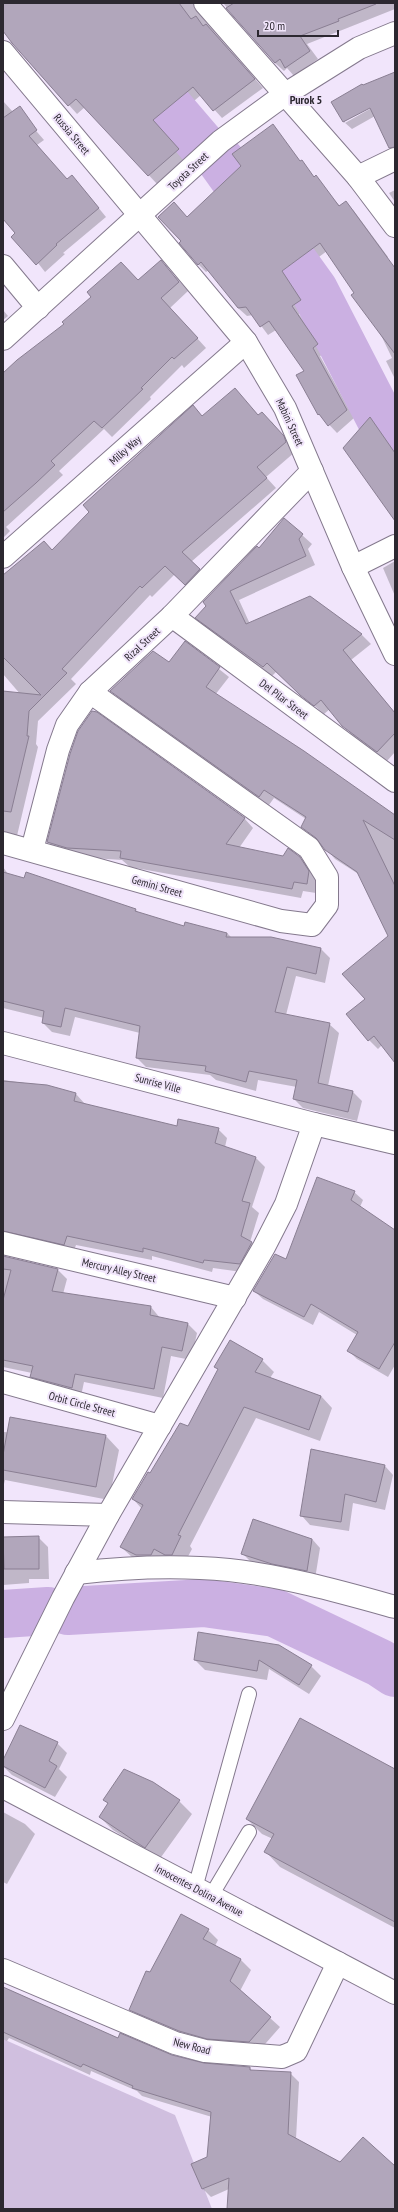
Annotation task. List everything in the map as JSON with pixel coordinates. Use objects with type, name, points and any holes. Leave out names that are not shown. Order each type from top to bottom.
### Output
[{"type":"street","points":[[211,5],[284,95],[358,177],[395,226]]},
{"type":"street","name":"Toyota Street","points":[[3,339],[221,141],[284,95],[359,48],[395,33]]},
{"type":"street","name":"Russia Street","points":[[3,52],[140,216]]},
{"type":"street","points":[[358,177],[395,159]]},
{"type":"street","name":"Mabini Street","points":[[140,216],[246,342],[285,408],[353,567],[395,654]]},
{"type":"street","points":[[3,266],[38,308]]},
{"type":"street","name":"Milky Way","points":[[3,557],[246,342]]},
{"type":"street","name":"Rizal Street","points":[[32,850],[58,750],[67,725],[90,692],[172,616],[312,471]]},
{"type":"street","points":[[353,567],[395,546]]},
{"type":"street","name":"Del Pilar Street","points":[[172,616],[395,781]]},
{"type":"street","name":"Gemini Street","points":[[3,843],[281,922],[312,926],[327,905],[328,877],[309,848],[90,692]]},
{"type":"street","name":"Sunrise Ville","points":[[3,1043],[314,1124],[395,1143]]},
{"type":"street","points":[[3,1719],[76,1573],[108,1515],[235,1298],[286,1204],[314,1124]]},
{"type":"street","name":"Mercury Alley Street","points":[[3,1243],[235,1298]]},
{"type":"street","name":"Orbit Circle Street","points":[[3,1382],[160,1426]]},
{"type":"street","points":[[3,1512],[108,1515]]},
{"type":"street","points":[[76,1573],[130,1566],[178,1566],[230,1570],[320,1587],[395,1607]]},
{"type":"street","name":"Innocentes Dolina Avenue","points":[[3,1787],[395,1993]]},
{"type":"street","name":"New Road","points":[[3,1970],[175,2043],[205,2051],[282,2057],[296,2051],[338,1963]]},
{"type":"lane","points":[[203,1892],[249,1694]]},
{"type":"lane","points":[[203,1892],[249,1832]]},
{"type":"shaded area","points":[[3,2039],[175,2115],[212,2209],[3,2209]]},
{"type":"building","points":[[3,3],[179,3],[191,19],[196,16],[203,26],[206,24],[255,79],[213,111],[193,87],[153,120],[179,149],[148,176],[76,99],[68,106],[12,43],[3,31]]},
{"type":"building","points":[[234,3],[376,4],[338,19],[339,21],[300,36],[310,51],[285,68],[280,59],[275,63],[226,8]]},
{"type":"building","points":[[395,72],[395,147],[389,148],[370,108],[343,122],[331,102],[362,84],[363,85]]},
{"type":"building","points":[[20,106],[37,130],[29,136],[67,179],[72,175],[99,208],[56,244],[57,245],[36,265],[11,237],[15,233],[3,219],[3,118]]},
{"type":"building","points":[[273,124],[300,161],[302,160],[314,177],[316,175],[339,206],[346,201],[395,268],[395,354],[351,295],[354,293],[320,243],[282,271],[301,300],[292,306],[318,344],[313,348],[347,410],[328,426],[319,414],[318,415],[296,375],[304,371],[269,321],[260,327],[246,307],[238,308],[201,262],[198,265],[179,243],[181,241],[158,217],[174,202],[187,217],[241,166],[232,154]]},
{"type":"building","points":[[161,260],[179,282],[161,298],[198,338],[174,359],[172,357],[141,388],[143,389],[102,428],[94,421],[51,461],[55,465],[3,512],[3,373],[17,360],[64,324],[62,322],[91,297],[87,292],[121,262],[138,280]]},
{"type":"building","points":[[235,388],[258,415],[262,412],[284,436],[286,442],[257,467],[267,478],[182,552],[200,569],[185,585],[165,566],[142,588],[140,586],[62,669],[67,673],[29,711],[27,736],[29,736],[11,812],[3,811],[3,691],[41,695],[3,657],[3,575],[44,541],[52,550],[89,512],[83,505],[193,405],[202,416]]},
{"type":"building","points":[[370,417],[395,453],[395,521],[343,448]]},
{"type":"building","points":[[284,518],[303,534],[299,539],[306,556],[230,591],[246,624],[310,596],[362,634],[343,650],[395,713],[395,733],[377,752],[342,726],[321,700],[314,706],[300,695],[267,663],[263,667],[195,618],[206,606],[203,602],[257,546],[259,548]]},
{"type":"building","points":[[185,641],[220,667],[206,687],[304,751],[395,815],[395,840],[363,820],[395,886],[395,1063],[374,1036],[368,1041],[346,1014],[365,999],[342,974],[388,936],[357,872],[325,850],[316,838],[301,827],[306,817],[264,790],[259,797],[110,691],[153,651],[169,662]]},
{"type":"building","points":[[92,711],[97,712],[245,818],[226,844],[283,856],[288,848],[300,857],[309,871],[307,884],[294,882],[292,889],[120,858],[121,851],[67,848],[47,842],[70,754],[78,731]]},
{"type":"building","points":[[3,872],[24,878],[26,872],[136,909],[135,911],[184,926],[185,922],[227,933],[226,937],[271,937],[321,948],[316,974],[287,967],[275,1012],[330,1023],[318,1083],[353,1091],[348,1112],[293,1099],[297,1080],[249,1071],[246,1082],[205,1071],[206,1066],[136,1058],[140,1026],[65,1008],[61,1027],[42,1023],[44,1011],[3,1001]]},
{"type":"building","points":[[3,1081],[47,1085],[76,1093],[74,1101],[177,1126],[178,1119],[219,1128],[215,1143],[256,1157],[242,1201],[250,1203],[241,1236],[252,1242],[240,1264],[204,1260],[203,1263],[143,1248],[143,1252],[67,1236],[64,1245],[3,1231]]},
{"type":"building","points":[[317,1177],[355,1191],[351,1200],[395,1230],[395,1342],[379,1369],[347,1351],[358,1332],[311,1304],[304,1317],[253,1291],[275,1254],[286,1259]]},
{"type":"building","points":[[3,1256],[58,1269],[52,1291],[151,1306],[150,1315],[188,1323],[182,1351],[162,1347],[154,1389],[75,1374],[72,1388],[30,1377],[33,1366],[3,1360],[3,1300],[11,1270],[3,1269]]},
{"type":"building","points":[[230,1340],[263,1359],[255,1372],[321,1396],[309,1430],[244,1407],[178,1535],[181,1536],[172,1555],[165,1555],[154,1549],[151,1555],[136,1555],[120,1547],[143,1505],[132,1499],[148,1472],[150,1473],[180,1423],[188,1426],[218,1369],[214,1367]]},
{"type":"building","points":[[10,1417],[106,1435],[96,1487],[3,1470],[3,1455]]},
{"type":"building","points":[[311,1449],[385,1465],[376,1502],[345,1494],[341,1522],[300,1516]]},
{"type":"building","points":[[253,1519],[312,1539],[307,1571],[272,1564],[241,1554]]},
{"type":"building","points":[[39,1536],[39,1569],[4,1569],[3,1537]]},
{"type":"building","points":[[198,1632],[279,1645],[312,1665],[299,1685],[259,1660],[257,1671],[194,1660]]},
{"type":"building","points":[[300,1718],[395,1769],[395,1922],[264,1852],[274,1834],[246,1819]]},
{"type":"building","points":[[20,1725],[58,1742],[49,1761],[57,1766],[45,1788],[3,1766],[3,1760]]},
{"type":"building","points":[[124,1769],[153,1782],[180,1800],[145,1848],[99,1817],[108,1803],[103,1800]]},
{"type":"building","points":[[181,1914],[209,1929],[203,1939],[241,1959],[230,1981],[271,2017],[249,2042],[207,2039],[179,2031],[129,2010],[146,1971],[150,1972]]},
{"type":"building","points":[[3,1987],[118,2038],[120,2033],[172,2055],[204,2063],[250,2067],[250,2070],[291,2072],[288,2134],[340,2162],[363,2137],[395,2166],[395,2209],[227,2209],[229,2178],[202,2189],[191,2164],[207,2157],[211,2112],[132,2088],[133,2086],[83,2064],[81,2067],[3,2032]]},
{"type":"waterway","points":[[80,3],[200,143]]},
{"type":"waterway","points":[[222,162],[314,290],[395,447]]},
{"type":"waterway","points":[[68,1611],[204,1603],[275,1613],[380,1663],[395,1673]]},
{"type":"waterway","points":[[3,1614],[48,1611]]},
{"type":"district","name":"Purok 5","points":[[306,100]]}]
